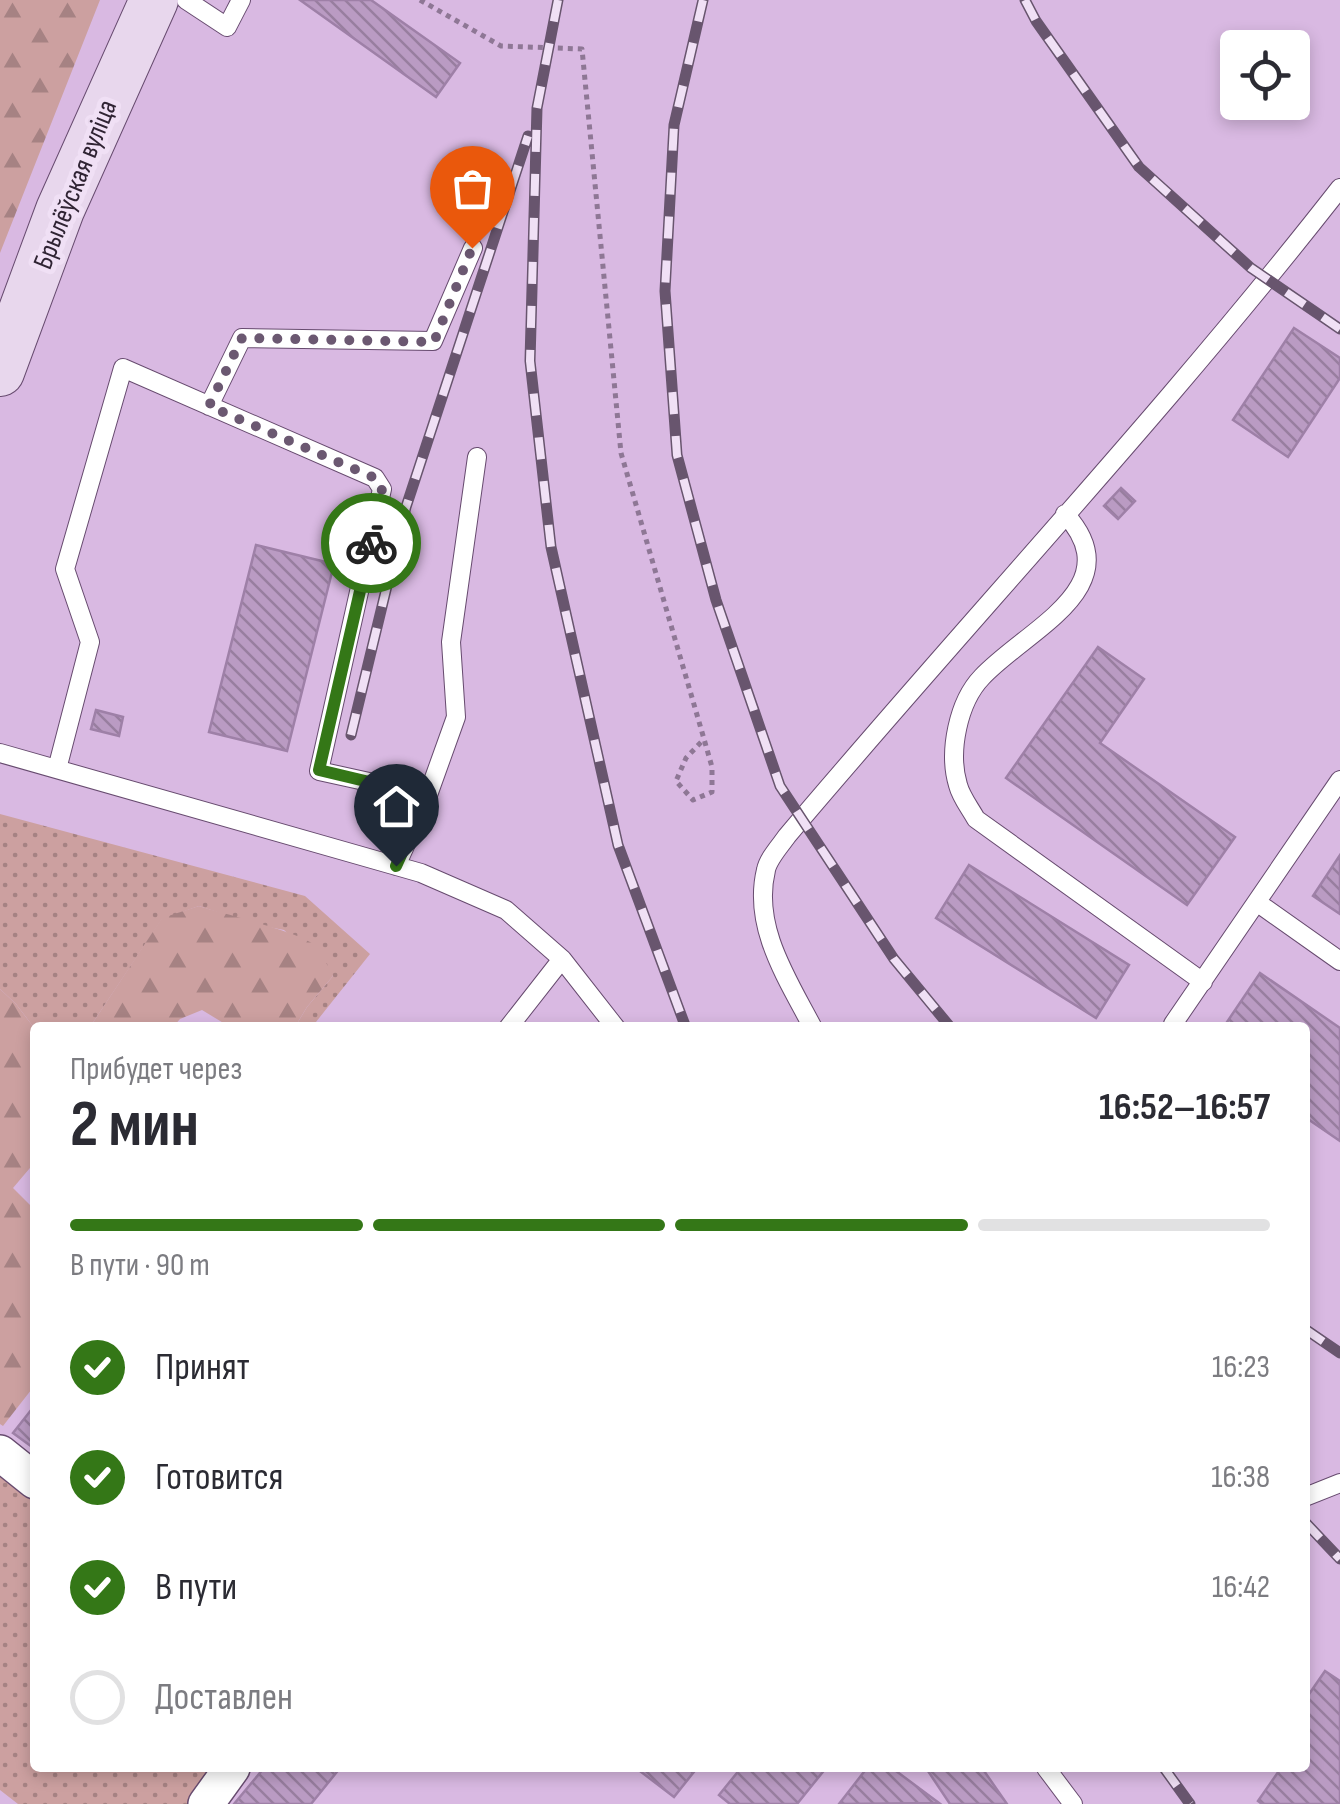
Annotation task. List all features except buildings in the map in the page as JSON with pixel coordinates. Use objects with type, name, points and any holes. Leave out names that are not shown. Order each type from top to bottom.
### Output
[{"type":"street","name":"Брылёўская вуліца","points":[[0,372],[60,210],[154,0]]},
{"type":"street","points":[[0,1453],[30,1477]]},
{"type":"street","points":[[206,1804],[229,1772]]},
{"type":"lane","points":[[186,0],[226,27],[241,0]]},
{"type":"lane","points":[[811,1022],[772,950],[764,908],[766,868],[794,828],[1244,311],[1340,188]]},
{"type":"lane","points":[[209,406],[242,338],[434,342],[472,248]]},
{"type":"lane","points":[[56,769],[90,642],[65,569],[123,368],[375,478],[382,489],[319,770],[428,796]]},
{"type":"lane","points":[[396,866],[428,796],[456,717],[450,642],[477,457]]},
{"type":"lane","points":[[1065,514],[1089,550],[1085,580],[1072,599],[979,679],[958,727],[954,756],[958,786],[976,819],[1203,982]]},
{"type":"lane","points":[[0,752],[396,866],[506,910],[562,959],[611,1022]]},
{"type":"lane","points":[[1174,1022],[1340,780]]},
{"type":"lane","points":[[1258,903],[1340,962]]},
{"type":"lane","points":[[513,1022],[562,959]]},
{"type":"lane","points":[[1310,1495],[1340,1484]]},
{"type":"lane","points":[[1049,1772],[1074,1804]]},
{"type":"path","points":[[420,0],[501,46],[582,50],[621,453],[704,739],[712,767],[712,792],[693,800],[676,781],[686,758],[704,739]]},
{"type":"green space","points":[[0,0],[100,0],[0,253]]},
{"type":"green space","points":[[0,814],[305,896],[370,954],[316,1022],[298,1022],[333,976],[284,930],[199,906],[162,919],[93,1022],[30,1022],[0,989]]},
{"type":"green space","points":[[199,906],[281,930],[318,948],[333,976],[298,1022],[222,1022],[202,1010],[177,1022],[93,1022],[162,918]]},
{"type":"green space","points":[[0,989],[30,1022],[30,1168],[13,1188],[30,1205],[30,1391],[3,1426]]},
{"type":"green space","points":[[0,1471],[30,1496],[30,1772],[215,1772],[188,1804],[18,1804],[0,1790]]},
{"type":"railway","points":[[558,0],[537,108],[530,361],[551,547],[618,845],[684,1022]]},
{"type":"railway","points":[[703,0],[674,125],[665,291],[677,455],[716,600],[780,786],[894,959],[946,1022]]},
{"type":"railway","points":[[1025,0],[1139,167],[1251,268],[1340,329]]},
{"type":"railway","points":[[351,735],[406,507],[528,136]]},
{"type":"railway","points":[[1310,1332],[1340,1353]]},
{"type":"railway","points":[[1310,1527],[1340,1559]]},
{"type":"railway","points":[[1167,1772],[1190,1804]]},
{"type":"way so far","points":[[371,543],[382,489],[375,478],[209,406],[242,338],[434,342],[472,248]]},
{"type":"route","points":[[371,543],[319,770],[428,796],[396,866]]}]
